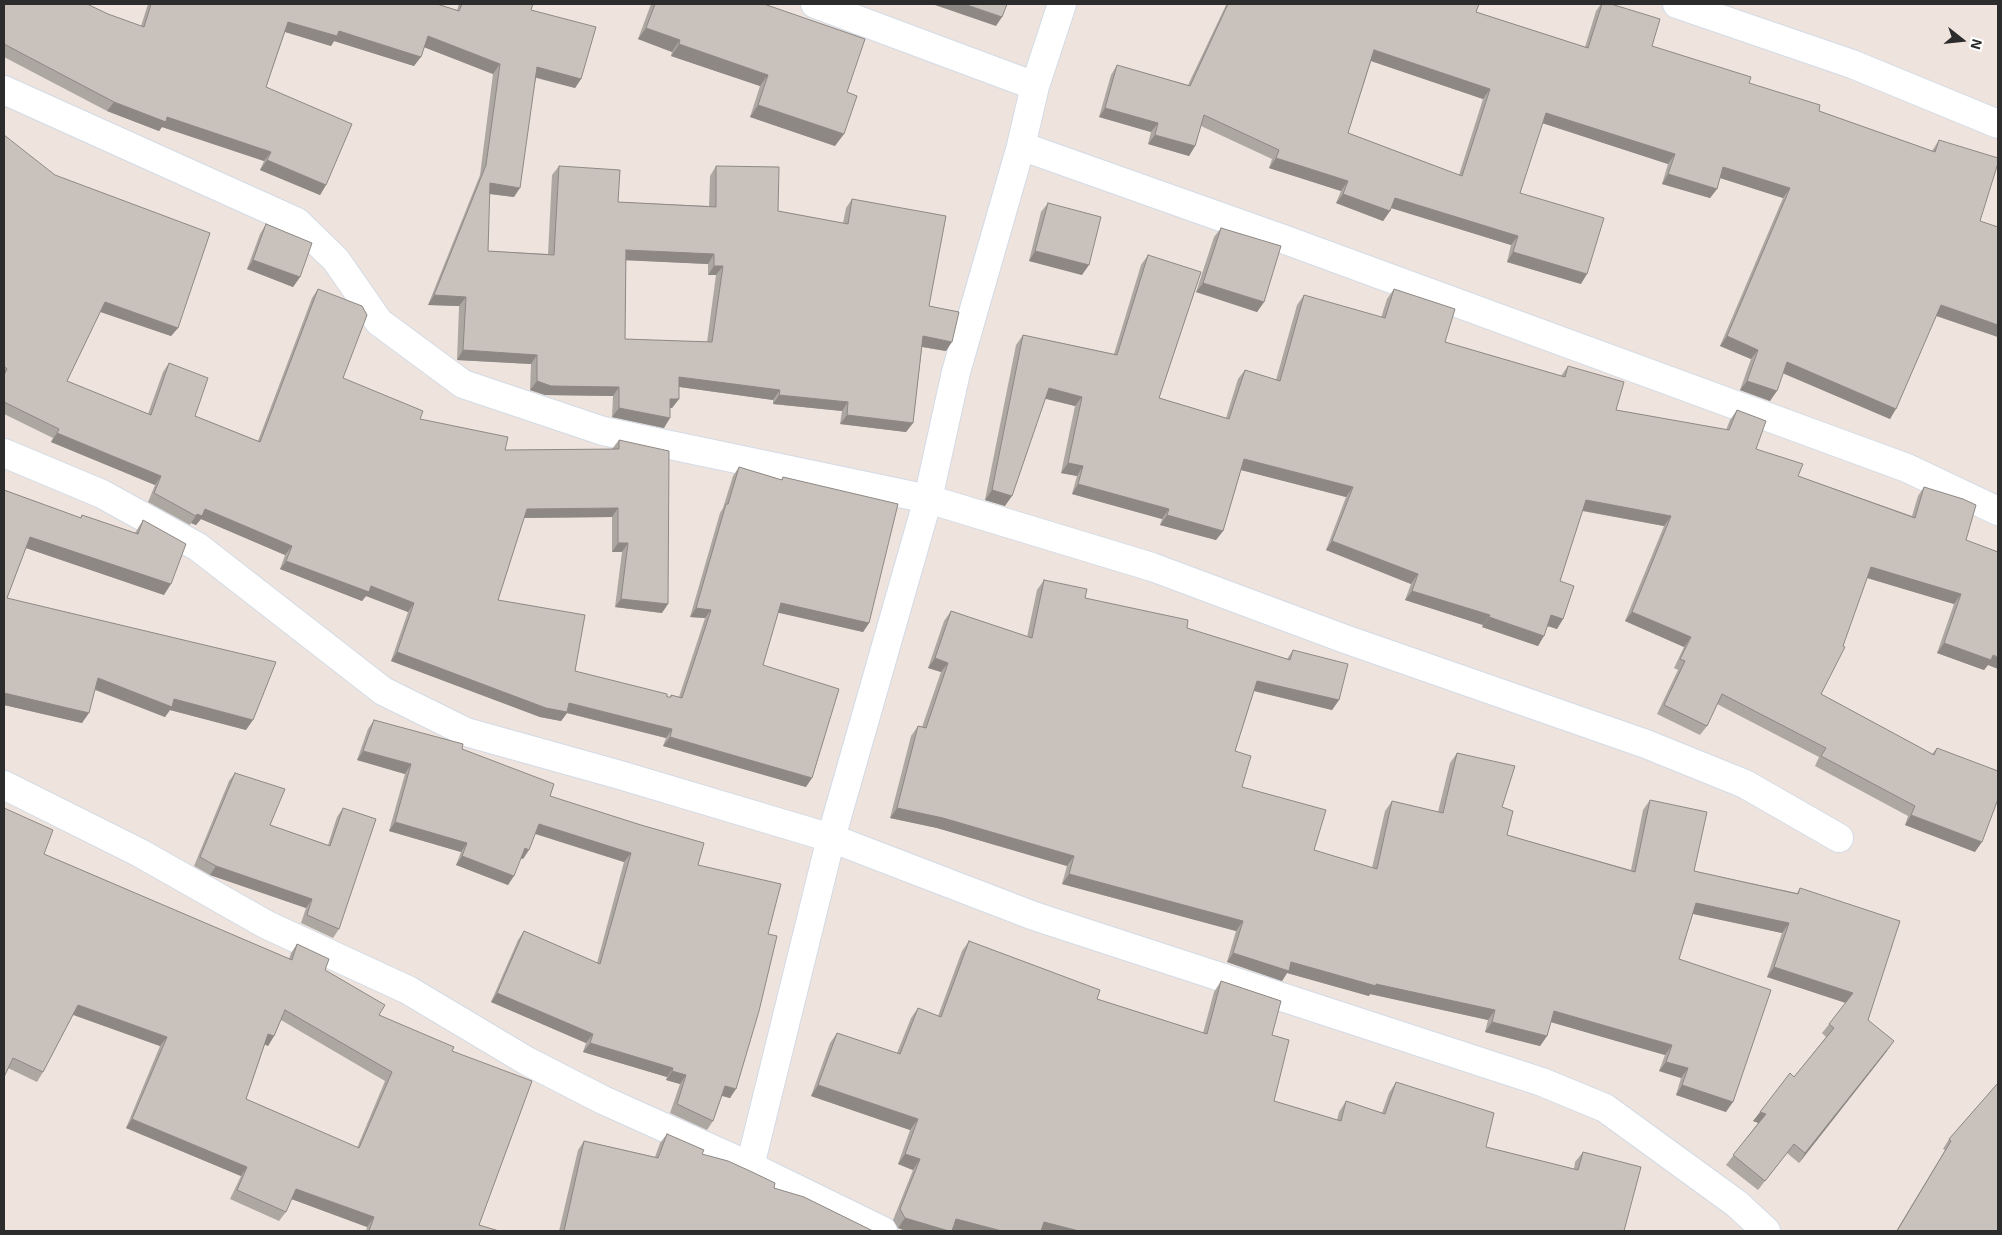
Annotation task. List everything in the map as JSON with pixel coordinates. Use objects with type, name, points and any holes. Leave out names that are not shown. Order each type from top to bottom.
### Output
[{"type":"street","points":[[814,4],[1035,86]]},
{"type":"street","points":[[750,1166],[830,838],[928,499],[956,372],[1021,146],[1035,86],[1062,4]]},
{"type":"street","points":[[1677,4],[1852,64],[1998,124]]},
{"type":"street","points":[[4,90],[297,222],[336,260],[379,322],[463,384],[603,431],[928,499],[1152,567],[1345,639],[1646,744],[1745,784],[1838,838]]},
{"type":"street","points":[[1021,146],[1283,239],[1898,465],[1998,511]]},
{"type":"street","points":[[4,453],[102,494],[198,547],[383,691],[466,732],[620,775],[830,838],[1034,916],[1542,1082],[1605,1108],[1737,1204],[1766,1231]]},
{"type":"street","points":[[4,785],[140,853],[267,926],[408,990],[536,1065],[603,1100],[750,1166],[883,1231]]},
{"type":"building","points":[[4,4],[87,4],[144,27],[151,4],[437,4],[459,11],[462,4],[533,4],[531,10],[596,27],[581,79],[537,67],[520,188],[490,183],[488,251],[554,255],[559,166],[620,170],[618,202],[716,207],[716,166],[779,167],[778,211],[848,224],[852,199],[946,216],[929,306],[959,312],[952,342],[923,336],[913,423],[847,415],[848,402],[779,395],[780,390],[679,377],[679,399],[670,399],[670,418],[619,408],[619,387],[551,386],[537,381],[537,355],[463,350],[466,297],[434,295],[486,165],[500,64],[428,36],[421,57],[339,31],[337,36],[288,22],[266,87],[352,124],[326,185],[267,160],[271,152],[167,117],[166,122],[114,102],[4,44]],"holes":[[[626,250],[714,254],[714,266],[723,266],[712,342],[625,339]]]},
{"type":"building","points":[[655,4],[764,4],[865,39],[847,92],[857,96],[844,134],[758,105],[768,75],[679,44],[680,40],[646,28]]},
{"type":"building","points":[[964,4],[1007,4],[1002,17]]},
{"type":"building","points":[[1228,4],[1479,4],[1476,12],[1588,48],[1602,4],[1611,4],[1660,19],[1652,46],[1751,77],[1749,83],[1820,105],[1819,111],[1935,152],[1939,140],[1998,158],[1980,221],[1998,227],[1998,325],[1941,305],[1896,409],[1787,362],[1777,391],[1747,381],[1758,350],[1727,336],[1790,188],[1723,167],[1717,189],[1668,174],[1675,154],[1546,113],[1520,193],[1604,218],[1587,274],[1513,252],[1518,236],[1395,198],[1390,211],[1343,194],[1348,181],[1276,158],[1279,150],[1204,115],[1195,146],[1155,135],[1158,123],[1105,108],[1117,65],[1190,86]],"holes":[[[1374,50],[1490,89],[1462,176],[1348,133]]]},
{"type":"building","points":[[4,135],[55,175],[210,233],[178,328],[105,302],[67,381],[151,415],[169,363],[208,378],[195,416],[260,442],[318,289],[362,306],[367,315],[343,378],[423,411],[420,419],[508,437],[505,450],[619,449],[619,440],[669,451],[668,604],[621,599],[628,543],[618,543],[618,508],[527,509],[498,600],[585,615],[575,671],[667,694],[667,697],[671,697],[671,695],[682,698],[711,610],[696,608],[726,504],[728,504],[739,467],[782,480],[783,477],[898,504],[869,623],[781,603],[763,665],[839,689],[812,778],[670,737],[672,729],[569,703],[567,712],[546,708],[397,652],[414,603],[371,586],[369,592],[286,561],[292,546],[205,509],[202,516],[197,514],[196,516],[154,493],[161,476],[57,433],[59,429],[4,402],[4,375],[7,369],[4,366]]},
{"type":"building","points":[[1048,203],[1101,217],[1089,265],[1035,251]]},
{"type":"building","points":[[266,224],[312,243],[300,277],[253,260]]},
{"type":"building","points":[[1221,228],[1281,246],[1264,302],[1203,283]]},
{"type":"building","points":[[1148,255],[1201,272],[1159,398],[1229,419],[1245,370],[1280,381],[1304,295],[1385,318],[1394,289],[1455,309],[1445,342],[1565,377],[1568,366],[1624,382],[1616,410],[1729,430],[1737,410],[1766,421],[1756,449],[1803,464],[1798,476],[1915,518],[1924,487],[1976,505],[1966,540],[1998,552],[1998,657],[1993,655],[1991,660],[1944,643],[1961,594],[1871,567],[1843,646],[1845,647],[1821,694],[1934,755],[1937,748],[1998,771],[1998,799],[1982,842],[1911,815],[1915,806],[1821,756],[1826,748],[1722,694],[1707,726],[1664,705],[1685,661],[1680,659],[1691,637],[1632,612],[1671,516],[1586,500],[1560,581],[1574,586],[1563,619],[1551,615],[1544,636],[1489,617],[1490,615],[1412,591],[1418,574],[1332,541],[1353,487],[1244,459],[1223,531],[1167,515],[1169,509],[1078,484],[1083,466],[1068,463],[1082,397],[1049,388],[1012,496],[992,490],[1023,335],[1117,355]]},
{"type":"building","points":[[4,490],[81,518],[82,515],[138,534],[143,520],[186,544],[171,584],[30,537],[7,598],[276,662],[253,720],[174,699],[172,707],[98,678],[89,713],[4,693]]},
{"type":"building","points":[[1044,580],[1087,589],[1085,598],[1188,620],[1187,628],[1290,660],[1293,650],[1348,664],[1339,700],[1257,681],[1235,751],[1251,756],[1242,787],[1326,810],[1314,850],[1377,869],[1392,801],[1443,813],[1457,753],[1515,766],[1502,807],[1513,811],[1507,835],[1635,872],[1650,800],[1707,812],[1694,871],[1798,894],[1800,888],[1900,921],[1868,1020],[1894,1041],[1805,1153],[1794,1144],[1765,1181],[1733,1155],[1766,1114],[1760,1112],[1790,1073],[1794,1077],[1834,1028],[1829,1024],[1853,993],[1774,967],[1789,923],[1696,903],[1679,959],[1771,990],[1733,1102],[1682,1085],[1688,1068],[1666,1062],[1672,1045],[1554,1011],[1547,1036],[1492,1022],[1495,1010],[1376,984],[1376,986],[1291,962],[1289,971],[1233,953],[1243,921],[1069,874],[1074,856],[943,818],[897,808],[918,726],[926,728],[948,663],[935,658],[951,611],[1032,638]]},
{"type":"building","points":[[374,720],[463,744],[462,749],[554,784],[550,796],[704,843],[698,865],[781,884],[768,934],[777,936],[759,1011],[736,1089],[725,1086],[713,1121],[677,1104],[686,1075],[672,1071],[673,1068],[590,1043],[593,1034],[497,993],[524,931],[600,964],[631,853],[539,824],[529,850],[525,848],[514,876],[462,856],[467,843],[395,822],[411,764],[363,751]]},
{"type":"building","points":[[235,773],[285,789],[270,825],[330,846],[343,808],[376,819],[339,929],[307,915],[312,899],[216,866],[200,857]]},
{"type":"building","points":[[4,808],[53,830],[44,854],[292,960],[297,944],[329,959],[325,970],[385,1005],[379,1015],[454,1047],[452,1051],[532,1081],[479,1225],[499,1231],[369,1231],[374,1217],[296,1189],[286,1212],[237,1190],[247,1167],[132,1119],[167,1037],[78,1005],[43,1072],[13,1058],[4,1077]],"holes":[[[285,1010],[392,1072],[359,1148],[246,1099],[268,1034],[274,1036]]]},
{"type":"building","points":[[969,941],[1100,990],[1097,999],[1207,1034],[1221,981],[1281,1001],[1272,1035],[1289,1040],[1274,1101],[1341,1121],[1346,1101],[1385,1114],[1396,1082],[1494,1113],[1486,1147],[1578,1170],[1583,1152],[1641,1167],[1624,1231],[1079,1231],[1044,1222],[1041,1231],[1002,1231],[956,1219],[952,1231],[949,1231],[905,1218],[900,1209],[920,1159],[905,1154],[918,1119],[818,1085],[837,1033],[900,1054],[918,1008],[941,1017]]},
{"type":"building","points":[[1998,1083],[1998,1231],[1897,1231],[1951,1141],[1949,1139]]},
{"type":"building","points":[[667,1134],[704,1150],[702,1154],[728,1161],[775,1183],[774,1188],[804,1197],[873,1231],[564,1231],[584,1141],[658,1158]]}]
